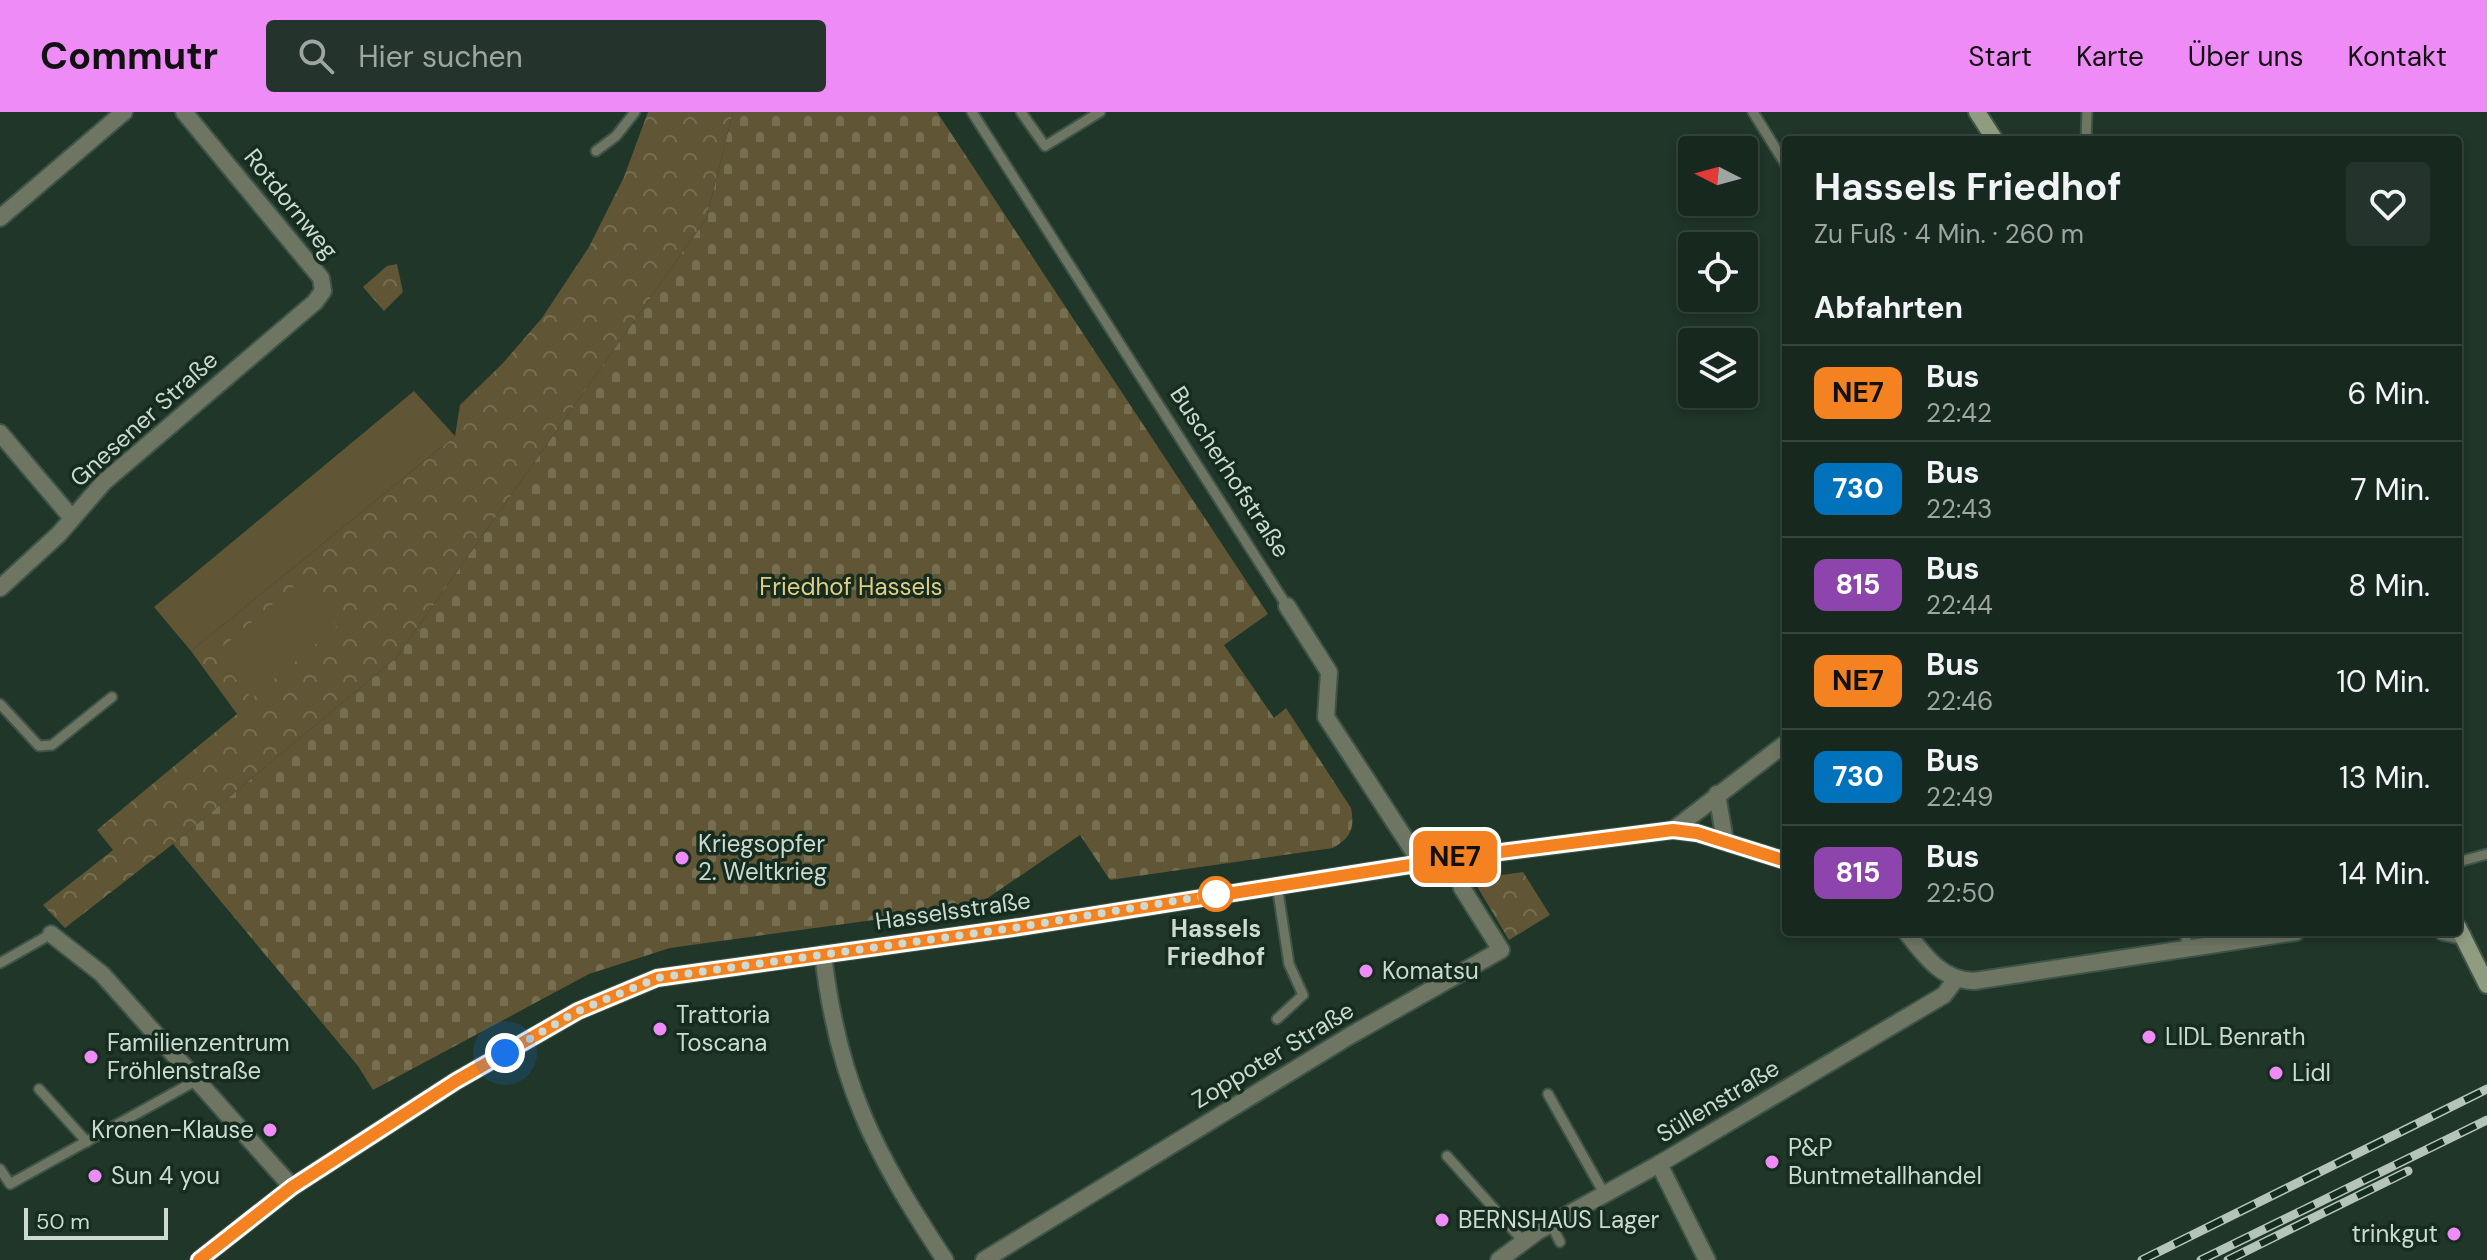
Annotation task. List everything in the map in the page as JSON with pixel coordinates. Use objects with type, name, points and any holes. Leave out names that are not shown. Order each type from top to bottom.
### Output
[{"type":"main road","points":[[1977,112],[1992,136]]},
{"type":"main road","points":[[2462,936],[2487,985]]},
{"type":"street","points":[[0,218],[124,112]]},
{"type":"street","name":"Rotdornweg","points":[[184,112],[321,278],[323,291]]},
{"type":"street","name":"Gnesener Straße","points":[[0,588],[59,534],[104,482],[315,302],[323,291]]},
{"type":"street","points":[[0,433],[71,517]]},
{"type":"street","name":"Buscherhofstraße","points":[[1287,606],[1329,672],[1326,717],[1421,863]]},
{"type":"street","points":[[1673,830],[1782,746]]},
{"type":"street","points":[[1717,794],[1725,841]]},
{"type":"street","name":"Hasselsstraße","points":[[199,1260],[292,1187],[456,1081],[617,992],[657,978],[1013,928],[1454,858],[1673,830],[1725,841],[1782,860]]},
{"type":"street","name":"Zoppoter Straße","points":[[984,1260],[1351,1035],[1501,950],[1462,888],[1454,858]]},
{"type":"street","points":[[51,934],[102,974],[292,1187]]},
{"type":"street","points":[[1909,936],[1935,967],[1956,979],[1987,981],[2273,936]]},
{"type":"street","points":[[823,954],[837,1044],[853,1097],[889,1170],[945,1260]]},
{"type":"street","name":"Süllenstraße","points":[[1499,1260],[1551,1224],[1659,1164],[1944,995],[1956,979]]},
{"type":"street","points":[[1659,1164],[1707,1260]]},
{"type":"lane","points":[[596,151],[616,136],[635,112]]},
{"type":"lane","name":"Buscherhofstraße","points":[[972,112],[1287,606]]},
{"type":"lane","points":[[1021,112],[1045,146],[1100,112]]},
{"type":"lane","points":[[1753,112],[1782,159]]},
{"type":"lane","points":[[2086,136],[2087,112]]},
{"type":"lane","points":[[0,704],[39,746],[52,745],[112,697]]},
{"type":"lane","points":[[2462,861],[2487,854]]},
{"type":"lane","points":[[1277,885],[1289,964],[1303,995],[1277,1019]]},
{"type":"lane","points":[[0,963],[51,934]]},
{"type":"lane","points":[[2186,936],[2188,951]]},
{"type":"lane","points":[[0,1169],[10,1184],[197,1080]]},
{"type":"lane","points":[[39,1089],[87,1142]]},
{"type":"lane","points":[[1548,1094],[1605,1195]]},
{"type":"lane","points":[[1447,1156],[1523,1241]]},
{"type":"lane","points":[[1551,1224],[1560,1242]]},
{"type":"green space","points":[[648,112],[733,112],[706,219],[396,658],[173,844],[65,928],[43,905],[113,850],[97,830],[237,714],[191,651],[455,436],[460,405],[503,363],[542,318],[589,247],[624,177]]},
{"type":"green space","name":"Friedhof Hassels","points":[[733,112],[937,112],[1268,614],[1224,645],[1274,718],[1286,708],[1351,808],[1350,832],[1333,848],[1110,880],[1080,835],[976,906],[670,948],[589,974],[373,1090],[358,1066],[173,844],[396,658],[706,219]]},
{"type":"green space","points":[[397,264],[403,292],[384,311],[363,287],[387,266]]},
{"type":"green space","points":[[414,391],[455,436],[191,651],[154,607]]},
{"type":"green space","points":[[300,581],[337,626],[252,698],[214,654]]},
{"type":"green space","points":[[1523,872],[1550,915],[1509,940],[1478,888],[1481,878]]},
{"type":"railway","points":[[2142,1260],[2487,1089]]},
{"type":"railway","points":[[2201,1260],[2487,1120]]},
{"type":"railway","points":[[2228,1260],[2408,1171]]},
{"type":"bus line","name":"NE7","points":[[199,1260],[292,1187],[456,1081],[578,1011],[617,992],[657,978],[1013,928],[1454,858],[1673,830],[1697,833],[1782,860]]},
{"type":"place","name":"Kriegsopfer 2. Weltkrieg","points":[[682,858]]},
{"type":"place","name":"Hassels Friedhof","points":[[1216,894]]},
{"type":"place","name":"Komatsu","points":[[1366,971]]},
{"type":"place","name":"Trattoria Toscana","points":[[660,1029]]},
{"type":"place","name":"LIDL Benrath","points":[[2149,1037]]},
{"type":"place","name":"Familienzentrum Fröhlenstraße","points":[[91,1057]]},
{"type":"place","name":"Lidl","points":[[2276,1073]]},
{"type":"place","name":"Kronen-Klause","points":[[270,1130]]},
{"type":"place","name":"P&P Buntmetallhandel","points":[[1772,1162]]},
{"type":"place","name":"Sun 4 you","points":[[95,1176]]},
{"type":"place","name":"BERNSHAUS Lager","points":[[1442,1220]]},
{"type":"place","name":"trinkgut","points":[[2454,1234]]},
{"type":"route","points":[[505,1053],[578,1011],[617,992],[657,978],[1013,928],[1216,894]]}]
